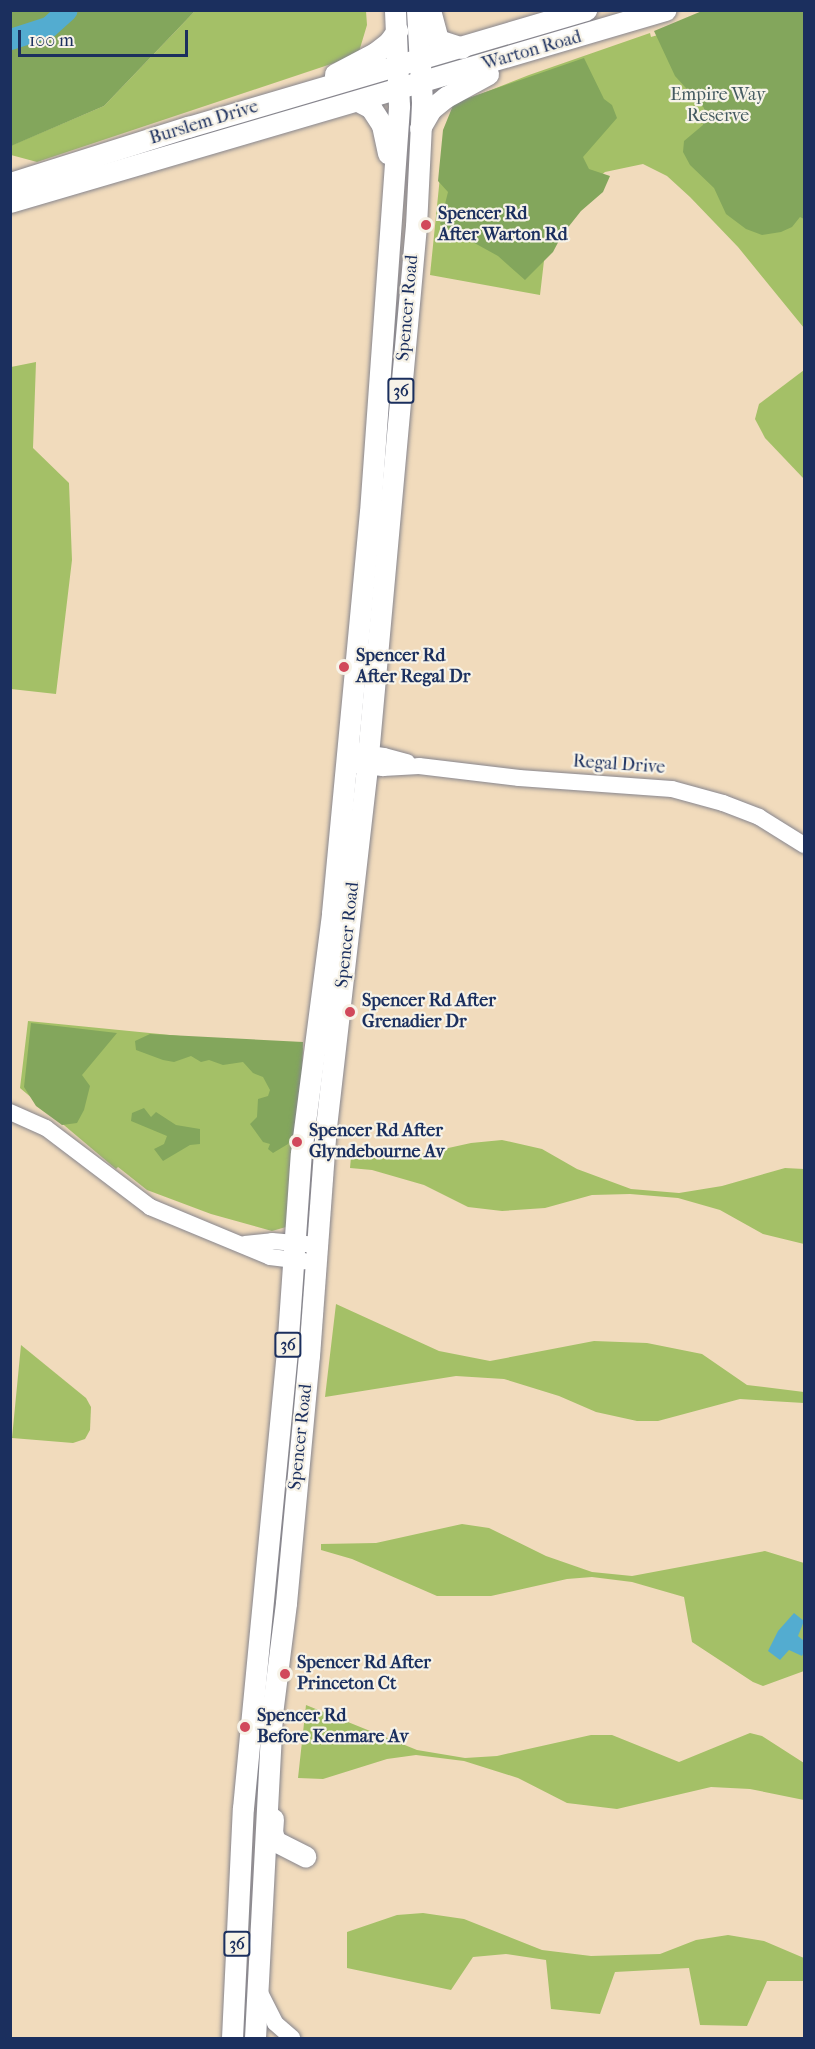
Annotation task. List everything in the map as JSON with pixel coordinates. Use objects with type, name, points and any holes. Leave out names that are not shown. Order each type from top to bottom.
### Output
[{"type":"main road","name":"Spencer Road","points":[[232,2038],[248,1774],[287,1351],[301,1153],[320,1000],[357,759],[377,653],[416,226],[421,83],[417,10]]},
{"type":"main road","points":[[430,10],[438,40],[462,48]]},
{"type":"main road","name":"Warton Road","points":[[398,67],[586,10]]},
{"type":"main road","name":"Warton Road","points":[[398,90],[665,10]]},
{"type":"main road","name":"Spencer Road","points":[[255,2038],[272,1848],[271,1737],[284,1628],[326,1127],[354,891],[357,759],[351,707],[381,369],[393,198],[398,90],[396,21]]},
{"type":"main road","points":[[255,108],[271,95],[338,73],[359,63],[389,42],[396,21]]},
{"type":"main road","points":[[419,129],[431,109],[462,87],[484,75],[532,59],[565,41]]},
{"type":"main road","name":"Burslem Drive","points":[[10,183],[144,141],[398,67]]},
{"type":"main road","name":"Burslem Drive","points":[[10,202],[398,90]]},
{"type":"main road","points":[[358,101],[371,108],[382,125],[388,151],[386,177],[393,198]]},
{"type":"main road","points":[[144,141],[168,142],[199,138],[205,145]]},
{"type":"main road","points":[[381,369],[393,334],[395,313],[408,309]]},
{"type":"main road","points":[[351,707],[358,706],[361,700],[365,669],[377,653]]},
{"type":"main road","points":[[320,1000],[326,1006],[332,1003],[345,903],[354,891]]},
{"type":"main road","points":[[248,1774],[260,1770],[272,1650],[284,1628]]},
{"type":"main road","points":[[234,1987],[242,1966],[247,1873],[254,1858],[272,1848],[305,1856]]},
{"type":"street","name":"Regal Drive","points":[[357,759],[519,778],[672,789],[723,803],[759,818],[804,845]]},
{"type":"street","points":[[10,1112],[46,1128],[150,1207],[207,1233],[244,1244],[270,1257],[294,1251],[317,1254]]},
{"type":"street","points":[[258,1989],[275,2023],[292,2038]]},
{"type":"green space","points":[[11,10],[195,11],[104,106],[11,146]]},
{"type":"green space","points":[[195,11],[366,11],[367,25],[358,55],[37,162],[11,155],[10,146],[104,106]]},
{"type":"green space","points":[[702,11],[804,11],[804,219],[800,217],[792,227],[781,232],[762,235],[746,229],[726,214],[714,188],[690,165],[683,152],[684,141],[703,125],[704,108],[675,76],[654,31]]},
{"type":"green space","name":"Empire Way Reserve","points":[[738,11],[804,11],[804,328],[738,247],[690,197],[667,176],[643,164],[605,172],[567,204],[547,235],[540,295],[430,275],[443,147],[453,105],[529,75],[650,33],[651,37]]},
{"type":"green space","points":[[584,58],[604,99],[612,105],[617,118],[583,157],[589,169],[610,176],[603,192],[581,211],[562,235],[553,252],[525,280],[498,256],[440,224],[448,192],[438,181],[443,130],[454,103]]},
{"type":"green space","points":[[36,362],[33,448],[69,483],[72,560],[56,694],[11,689],[11,367]]},
{"type":"green space","points":[[804,370],[804,479],[765,438],[755,419],[759,404]]},
{"type":"green space","points":[[28,1021],[303,1048],[286,1227],[272,1231],[211,1214],[147,1190],[118,1167],[116,1169],[20,1088]]},
{"type":"green space","points":[[31,1023],[117,1033],[82,1075],[90,1086],[84,1110],[77,1123],[62,1125],[36,1106],[24,1087]]},
{"type":"green space","points":[[150,1034],[303,1042],[301,1120],[288,1144],[273,1153],[268,1149],[270,1144],[263,1142],[250,1124],[257,1117],[258,1099],[268,1096],[270,1090],[263,1077],[253,1073],[243,1062],[223,1065],[209,1060],[201,1062],[191,1056],[174,1062],[136,1050],[135,1041]]},
{"type":"green space","points":[[144,1108],[151,1117],[156,1112],[176,1125],[200,1129],[200,1144],[190,1145],[163,1161],[154,1149],[164,1144],[167,1136],[131,1121],[132,1113]]},
{"type":"green space","points":[[502,1140],[542,1149],[577,1169],[631,1189],[679,1193],[722,1186],[785,1168],[804,1169],[804,1244],[763,1234],[720,1210],[678,1198],[630,1194],[592,1195],[545,1208],[502,1211],[468,1207],[424,1185],[372,1170],[350,1168],[351,1157],[403,1158],[471,1143]]},
{"type":"green space","points":[[336,1304],[439,1351],[490,1361],[594,1341],[647,1343],[702,1354],[747,1385],[804,1392],[804,1403],[740,1399],[658,1421],[637,1421],[596,1412],[559,1396],[504,1379],[456,1376],[325,1397]]},
{"type":"green space","points":[[21,1345],[86,1398],[91,1407],[90,1430],[85,1439],[73,1443],[12,1438]]},
{"type":"green space","points":[[462,1524],[489,1528],[546,1556],[592,1572],[632,1576],[765,1551],[804,1563],[804,1671],[763,1686],[753,1682],[692,1642],[684,1597],[632,1582],[592,1577],[567,1579],[491,1596],[437,1596],[352,1559],[321,1550],[321,1544],[376,1543]]},
{"type":"green space","points":[[306,1705],[417,1750],[465,1758],[497,1756],[591,1735],[612,1735],[679,1762],[750,1733],[762,1736],[804,1763],[804,1800],[750,1789],[711,1787],[617,1809],[567,1803],[518,1778],[464,1761],[416,1755],[387,1759],[323,1779],[298,1778]]},
{"type":"green space","points":[[423,1913],[464,1919],[542,1950],[591,1956],[660,1954],[696,1940],[728,1935],[764,1941],[804,1958],[804,1981],[767,1981],[747,2026],[700,2025],[689,1968],[615,1972],[600,2014],[551,2009],[546,1960],[506,1954],[473,1957],[451,1990],[347,1968],[347,1932],[397,1915]]},
{"type":"water","points":[[794,1613],[804,1621],[798,1636],[804,1641],[804,1652],[802,1656],[789,1650],[780,1660],[768,1651],[778,1631]]},
{"type":"waterway","points":[[10,39],[48,27],[67,10]]},
{"type":"place","name":"Spencer Rd After Warton Rd","points":[[426,225]]},
{"type":"place","name":"Spencer Rd After Regal Dr","points":[[344,667]]},
{"type":"place","name":"Spencer Rd After Grenadier Dr","points":[[350,1012]]},
{"type":"place","name":"Spencer Rd After Glyndebourne Av","points":[[297,1142]]},
{"type":"place","name":"Spencer Rd After Princeton Ct","points":[[285,1674]]},
{"type":"place","name":"Spencer Rd Before Kenmare Av","points":[[245,1727]]}]
